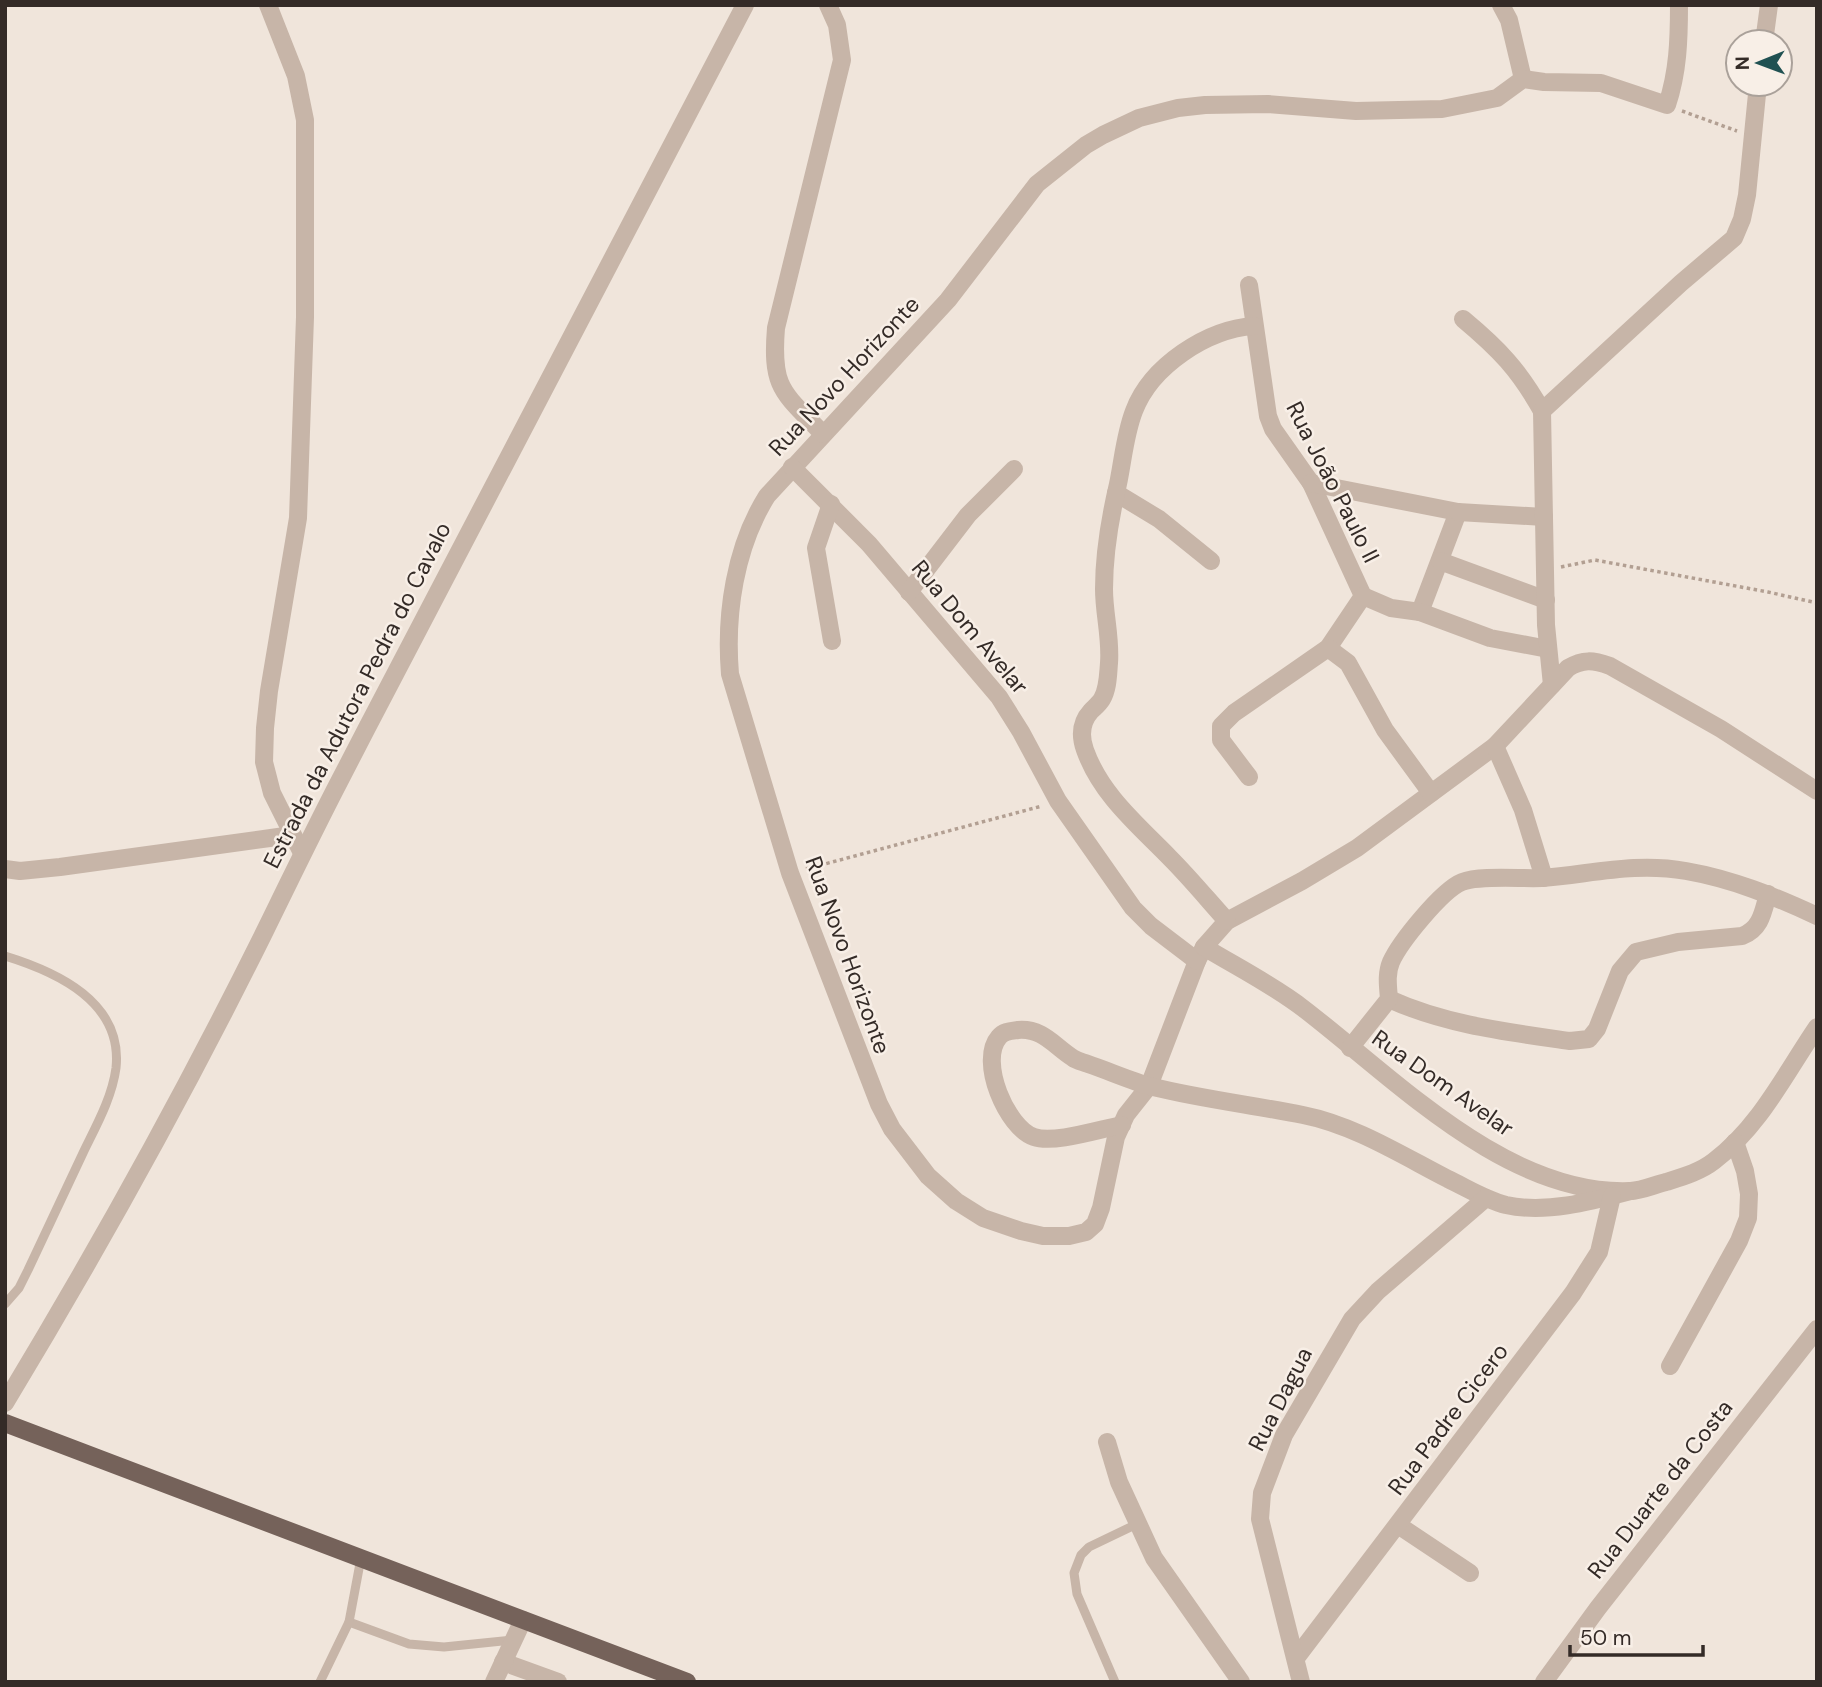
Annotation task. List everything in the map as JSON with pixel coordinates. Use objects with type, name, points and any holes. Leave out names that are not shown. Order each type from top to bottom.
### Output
[{"type":"main road","points":[[5,1423],[687,1682]]},
{"type":"street","points":[[268,5],[296,76],[304,120],[305,317],[298,518],[265,728],[264,762],[272,793],[302,853]]},
{"type":"street","name":"Estrada da Adutora Pedra do Cavalo","points":[[5,1403],[84,1271],[168,1118],[263,935],[302,853],[746,5]]},
{"type":"street","points":[[823,434],[784,393],[777,378],[774,354],[776,328],[842,60],[837,26],[828,5]]},
{"type":"street","points":[[1501,5],[1509,20],[1523,79],[1601,83],[1667,105],[1677,62],[1679,5]]},
{"type":"street","points":[[1766,28],[1769,5]]},
{"type":"street","name":"Rua Novo Horizonte","points":[[1122,1125],[1110,1161],[1101,1209],[1095,1224],[1086,1232],[1069,1236],[1043,1236],[983,1218],[946,1192],[928,1175],[892,1129],[866,1074],[790,873],[735,693],[729,658],[732,600],[738,567],[755,515],[766,496],[792,467],[948,300],[1037,184],[1086,145],[1139,118],[1178,108],[1236,103],[1356,111],[1424,111],[1497,98],[1523,79]]},
{"type":"street","points":[[1542,411],[1734,238],[1742,219],[1747,195],[1756,98]]},
{"type":"street","name":"Rua João Paulo II","points":[[1248,285],[1268,416],[1273,429],[1311,483],[1363,596],[1328,648]]},
{"type":"street","points":[[1463,319],[1512,364],[1526,382],[1542,411],[1546,600],[1552,685]]},
{"type":"street","points":[[1227,921],[1190,879],[1125,814],[1095,772],[1082,738],[1084,721],[1101,703],[1106,691],[1110,638],[1104,588],[1116,493],[1134,411],[1152,381],[1203,340],[1229,330],[1254,326]]},
{"type":"street","name":"Rua Dom Avelar","points":[[792,467],[869,544],[999,697],[1058,802],[1133,908],[1151,926],[1303,1008],[1398,1087],[1474,1140],[1546,1179],[1575,1186],[1631,1191],[1686,1176],[1713,1162],[1735,1142],[1767,1105],[1817,1027]]},
{"type":"street","points":[[909,593],[968,514],[1014,469]]},
{"type":"street","points":[[1311,483],[1458,512],[1544,517]]},
{"type":"street","points":[[1116,493],[1159,519],[1211,561]]},
{"type":"street","points":[[831,504],[816,548],[832,641]]},
{"type":"street","points":[[1420,612],[1458,512]]},
{"type":"street","points":[[1440,561],[1546,600]]},
{"type":"street","points":[[1363,596],[1391,608],[1420,612],[1490,638],[1548,649]]},
{"type":"street","points":[[1249,777],[1221,740],[1221,726],[1234,713],[1328,648],[1348,663],[1385,730],[1432,793]]},
{"type":"street","points":[[1631,1191],[1536,1208],[1507,1205],[1486,1198],[1382,1145],[1326,1122],[1305,1115],[1235,1105],[1149,1086],[1073,1058],[1040,1033],[1023,1030],[1007,1032],[998,1038],[992,1052],[992,1071],[998,1093],[1012,1119],[1024,1133],[1035,1138],[1050,1139],[1122,1125],[1126,1115],[1149,1086],[1201,954],[1227,921],[1326,867],[1377,834],[1495,746],[1568,668],[1586,660],[1597,661],[1731,735],[1817,791]]},
{"type":"street","points":[[1495,746],[1523,810],[1544,878]]},
{"type":"street","points":[[5,869],[20,871],[60,867],[292,835]]},
{"type":"street","points":[[1350,1048],[1389,999],[1387,976],[1391,962],[1431,908],[1462,882],[1544,878],[1611,868],[1670,869],[1724,879],[1768,894],[1817,916]]},
{"type":"street","points":[[1389,999],[1430,1016],[1453,1022],[1570,1041],[1589,1040],[1597,1029],[1620,971],[1636,952],[1678,942],[1751,933],[1763,916],[1768,894]]},
{"type":"street","points":[[1670,1366],[1745,1229],[1749,1194],[1745,1171],[1735,1142]]},
{"type":"street","name":"Rua Padre Cicero","points":[[1296,1658],[1589,1270],[1599,1252],[1612,1196]]},
{"type":"street","name":"Rua Dagua","points":[[1301,1682],[1260,1519],[1262,1493],[1284,1435],[1311,1386],[1364,1304],[1486,1198]]},
{"type":"street","name":"Rua Duarte da Costa","points":[[1544,1682],[1598,1608],[1817,1329]]},
{"type":"street","points":[[1107,1442],[1119,1482],[1154,1558],[1241,1682]]},
{"type":"street","points":[[1398,1525],[1471,1573]]},
{"type":"street","points":[[494,1682],[523,1620]]},
{"type":"street","points":[[503,1661],[558,1682]]},
{"type":"lane","points":[[5,956],[57,975],[81,990],[98,1007],[108,1024],[116,1054],[113,1081],[99,1120],[19,1288],[5,1304]]},
{"type":"lane","points":[[1115,1682],[1077,1594],[1074,1573],[1081,1555],[1089,1547],[1137,1524]]},
{"type":"lane","points":[[320,1682],[349,1622],[361,1558]]},
{"type":"lane","points":[[349,1622],[409,1644],[444,1647],[512,1640]]},
{"type":"path","points":[[1667,105],[1752,136]]},
{"type":"path","points":[[1545,570],[1595,560],[1817,603]]},
{"type":"path","points":[[790,873],[1058,802]]}]
